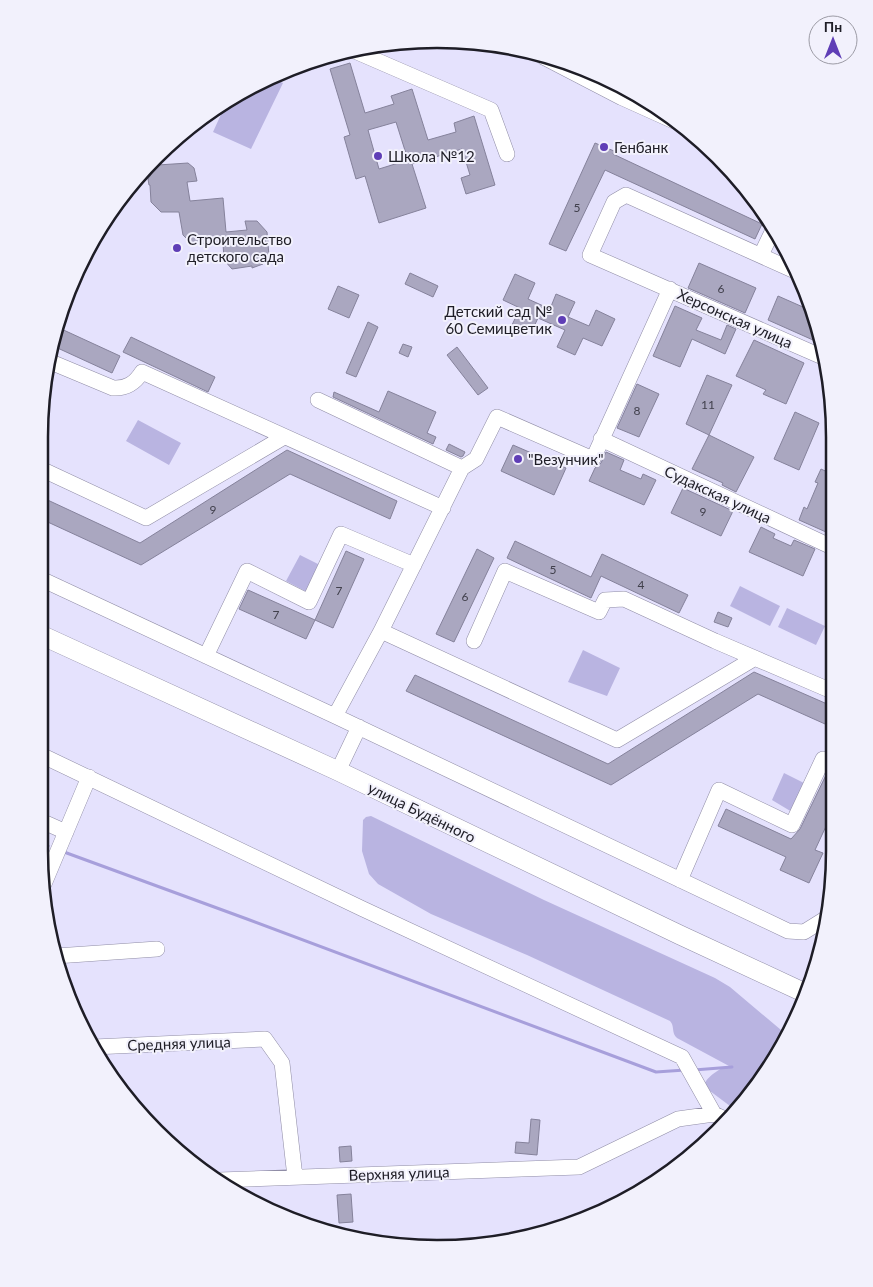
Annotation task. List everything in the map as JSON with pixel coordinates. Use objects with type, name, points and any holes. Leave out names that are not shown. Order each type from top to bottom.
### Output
[{"type":"main road","points":[[597,82],[627,98]]},
{"type":"main road","name":"улица Будённого","points":[[48,638],[338,771],[799,990]]},
{"type":"street","points":[[363,55],[492,110],[507,154]]},
{"type":"street","name":"Херсонская улица","points":[[761,255],[626,195],[614,202],[590,255],[816,354]]},
{"type":"street","points":[[770,237],[761,255],[786,267]]},
{"type":"street","points":[[335,716],[381,631],[462,468],[476,459],[497,417],[593,458],[670,289]]},
{"type":"street","points":[[55,364],[113,388],[130,385],[142,372],[443,508]]},
{"type":"street","points":[[318,400],[462,468]]},
{"type":"street","points":[[48,472],[146,518],[284,437]]},
{"type":"street","name":"Судакская улица","points":[[602,440],[826,544]]},
{"type":"street","points":[[206,656],[247,571],[309,602],[341,534],[414,564]]},
{"type":"street","points":[[474,641],[505,571],[599,612],[605,600],[624,599],[826,689]]},
{"type":"street","points":[[48,582],[359,727],[788,931],[804,932],[818,923]]},
{"type":"street","points":[[381,631],[617,740],[755,658]]},
{"type":"street","points":[[338,771],[359,727]]},
{"type":"street","points":[[48,758],[363,909],[682,1057],[720,1117]]},
{"type":"street","points":[[680,880],[719,790],[792,826],[823,759],[826,760]]},
{"type":"street","points":[[48,875],[88,777]]},
{"type":"street","points":[[48,824],[66,832]]},
{"type":"street","points":[[62,956],[157,949]]},
{"type":"street","name":"Средняя улица","points":[[101,1047],[265,1039],[282,1063],[295,1177]]},
{"type":"street","name":"Верхняя улица","points":[[229,1180],[579,1167],[678,1119],[720,1117]]},
{"type":"shaded area","points":[[279,81],[283,83],[251,149],[213,132],[222,112],[264,88]]},
{"type":"shaded area","points":[[138,420],[181,443],[169,465],[126,441]]},
{"type":"shaded area","points":[[300,555],[322,566],[309,593],[286,581]]},
{"type":"shaded area","points":[[740,586],[780,606],[770,626],[730,606]]},
{"type":"shaded area","points":[[787,608],[825,626],[816,645],[778,627]]},
{"type":"shaded area","points":[[583,650],[620,668],[607,696],[568,682]]},
{"type":"shaded area","points":[[784,773],[804,783],[792,812],[772,800]]},
{"type":"shaded area","points":[[371,816],[544,900],[715,978],[730,987],[781,1030],[760,1067],[730,1106],[710,1091],[705,1083],[716,1072],[729,1066],[677,1038],[670,1021],[527,955],[431,914],[378,884],[369,874],[362,851],[363,820]]},
{"type":"building","points":[[350,63],[365,113],[394,104],[391,96],[412,89],[428,140],[456,132],[454,123],[474,116],[495,185],[466,194],[461,178],[470,175],[462,149],[412,164],[426,208],[379,223],[365,176],[356,179],[344,137],[350,135],[330,69]],"holes":[[[396,122],[408,160],[379,169],[368,130]]]},
{"type":"building","points":[[595,143],[614,151],[613,154],[762,224],[755,239],[605,170],[566,251],[549,244]]},
{"type":"building","points":[[188,163],[194,168],[197,181],[187,182],[190,201],[223,198],[226,232],[247,230],[245,221],[257,221],[267,232],[269,256],[263,264],[252,268],[252,266],[232,269],[224,260],[223,243],[192,244],[183,235],[179,212],[161,212],[151,202],[148,179],[158,165]]},
{"type":"building","points":[[699,263],[756,288],[745,313],[688,288]]},
{"type":"building","points":[[410,273],[438,286],[433,297],[405,284]]},
{"type":"building","points":[[515,274],[535,283],[528,299],[550,309],[556,294],[575,302],[568,317],[589,326],[596,310],[615,319],[602,346],[583,338],[575,355],[557,347],[565,330],[538,318],[531,333],[512,325],[520,308],[503,300]]},
{"type":"building","points":[[338,286],[359,295],[349,318],[328,309]]},
{"type":"building","points":[[778,296],[804,307],[813,340],[768,320]]},
{"type":"building","points":[[675,306],[702,318],[696,330],[721,340],[727,325],[736,329],[725,354],[692,339],[680,367],[653,356]]},
{"type":"building","points":[[368,322],[378,327],[356,377],[346,373]]},
{"type":"building","points":[[63,330],[120,356],[112,373],[58,348]]},
{"type":"building","points":[[131,337],[215,377],[208,392],[123,352]]},
{"type":"building","points":[[754,340],[804,363],[786,404],[763,394],[766,390],[736,376]]},
{"type":"building","points":[[403,344],[412,347],[408,357],[399,353]]},
{"type":"building","points":[[457,347],[488,388],[478,395],[447,355]]},
{"type":"building","points":[[707,375],[732,385],[709,435],[686,424]]},
{"type":"building","points":[[637,384],[659,394],[639,437],[617,428]]},
{"type":"building","points":[[388,391],[436,412],[427,433],[436,437],[433,444],[333,397],[334,392],[379,412]]},
{"type":"building","points":[[795,412],[819,423],[799,470],[774,459]]},
{"type":"building","points":[[709,435],[754,457],[736,492],[722,485],[723,483],[692,469]]},
{"type":"building","points":[[449,444],[465,452],[463,456],[461,457],[446,450]]},
{"type":"building","points":[[513,445],[566,468],[554,495],[501,471]]},
{"type":"building","points":[[287,450],[397,501],[390,519],[290,474],[141,565],[48,522],[48,500],[140,543]]},
{"type":"building","points":[[606,452],[624,460],[620,470],[641,479],[643,474],[656,480],[644,505],[589,481]]},
{"type":"building","points":[[821,469],[826,471],[826,532],[799,520],[804,507],[807,509],[818,483],[815,482]]},
{"type":"building","points":[[683,488],[733,511],[721,536],[671,513]]},
{"type":"building","points":[[761,527],[775,534],[773,538],[791,546],[794,540],[815,549],[803,576],[749,552]]},
{"type":"building","points":[[515,541],[591,577],[602,554],[688,595],[679,613],[601,576],[591,598],[507,558]]},
{"type":"building","points":[[477,549],[494,558],[454,642],[436,634]]},
{"type":"building","points":[[346,551],[364,559],[333,628],[315,620]]},
{"type":"building","points":[[248,590],[315,620],[306,639],[239,609]]},
{"type":"building","points":[[718,612],[732,618],[728,627],[714,622]]},
{"type":"building","points":[[754,672],[826,704],[826,724],[758,694],[611,785],[406,691],[415,675],[608,764]]},
{"type":"building","points":[[826,775],[826,826],[815,850],[823,853],[809,883],[780,870],[786,857],[718,826],[726,809],[791,839],[800,829]]},
{"type":"building","points":[[531,1119],[540,1120],[537,1155],[515,1153],[516,1142],[529,1143]]},
{"type":"building","points":[[351,1146],[352,1161],[340,1162],[339,1147]]},
{"type":"building","points":[[351,1194],[353,1222],[339,1223],[337,1195]]},
{"type":"waterway","points":[[64,852],[656,1072],[685,1070]]},
{"type":"waterway","points":[[694,1070],[732,1067]]},
{"type":"place","name":"Генбанк","points":[[604,147]]},
{"type":"place","name":"Школа №12","points":[[378,156]]},
{"type":"place","name":"Строительство детского сада","points":[[177,248]]},
{"type":"place","name":"Детский сад № 60 Семицветик","points":[[562,320]]},
{"type":"place","name":"\"Везунчик\"","points":[[518,459]]}]
